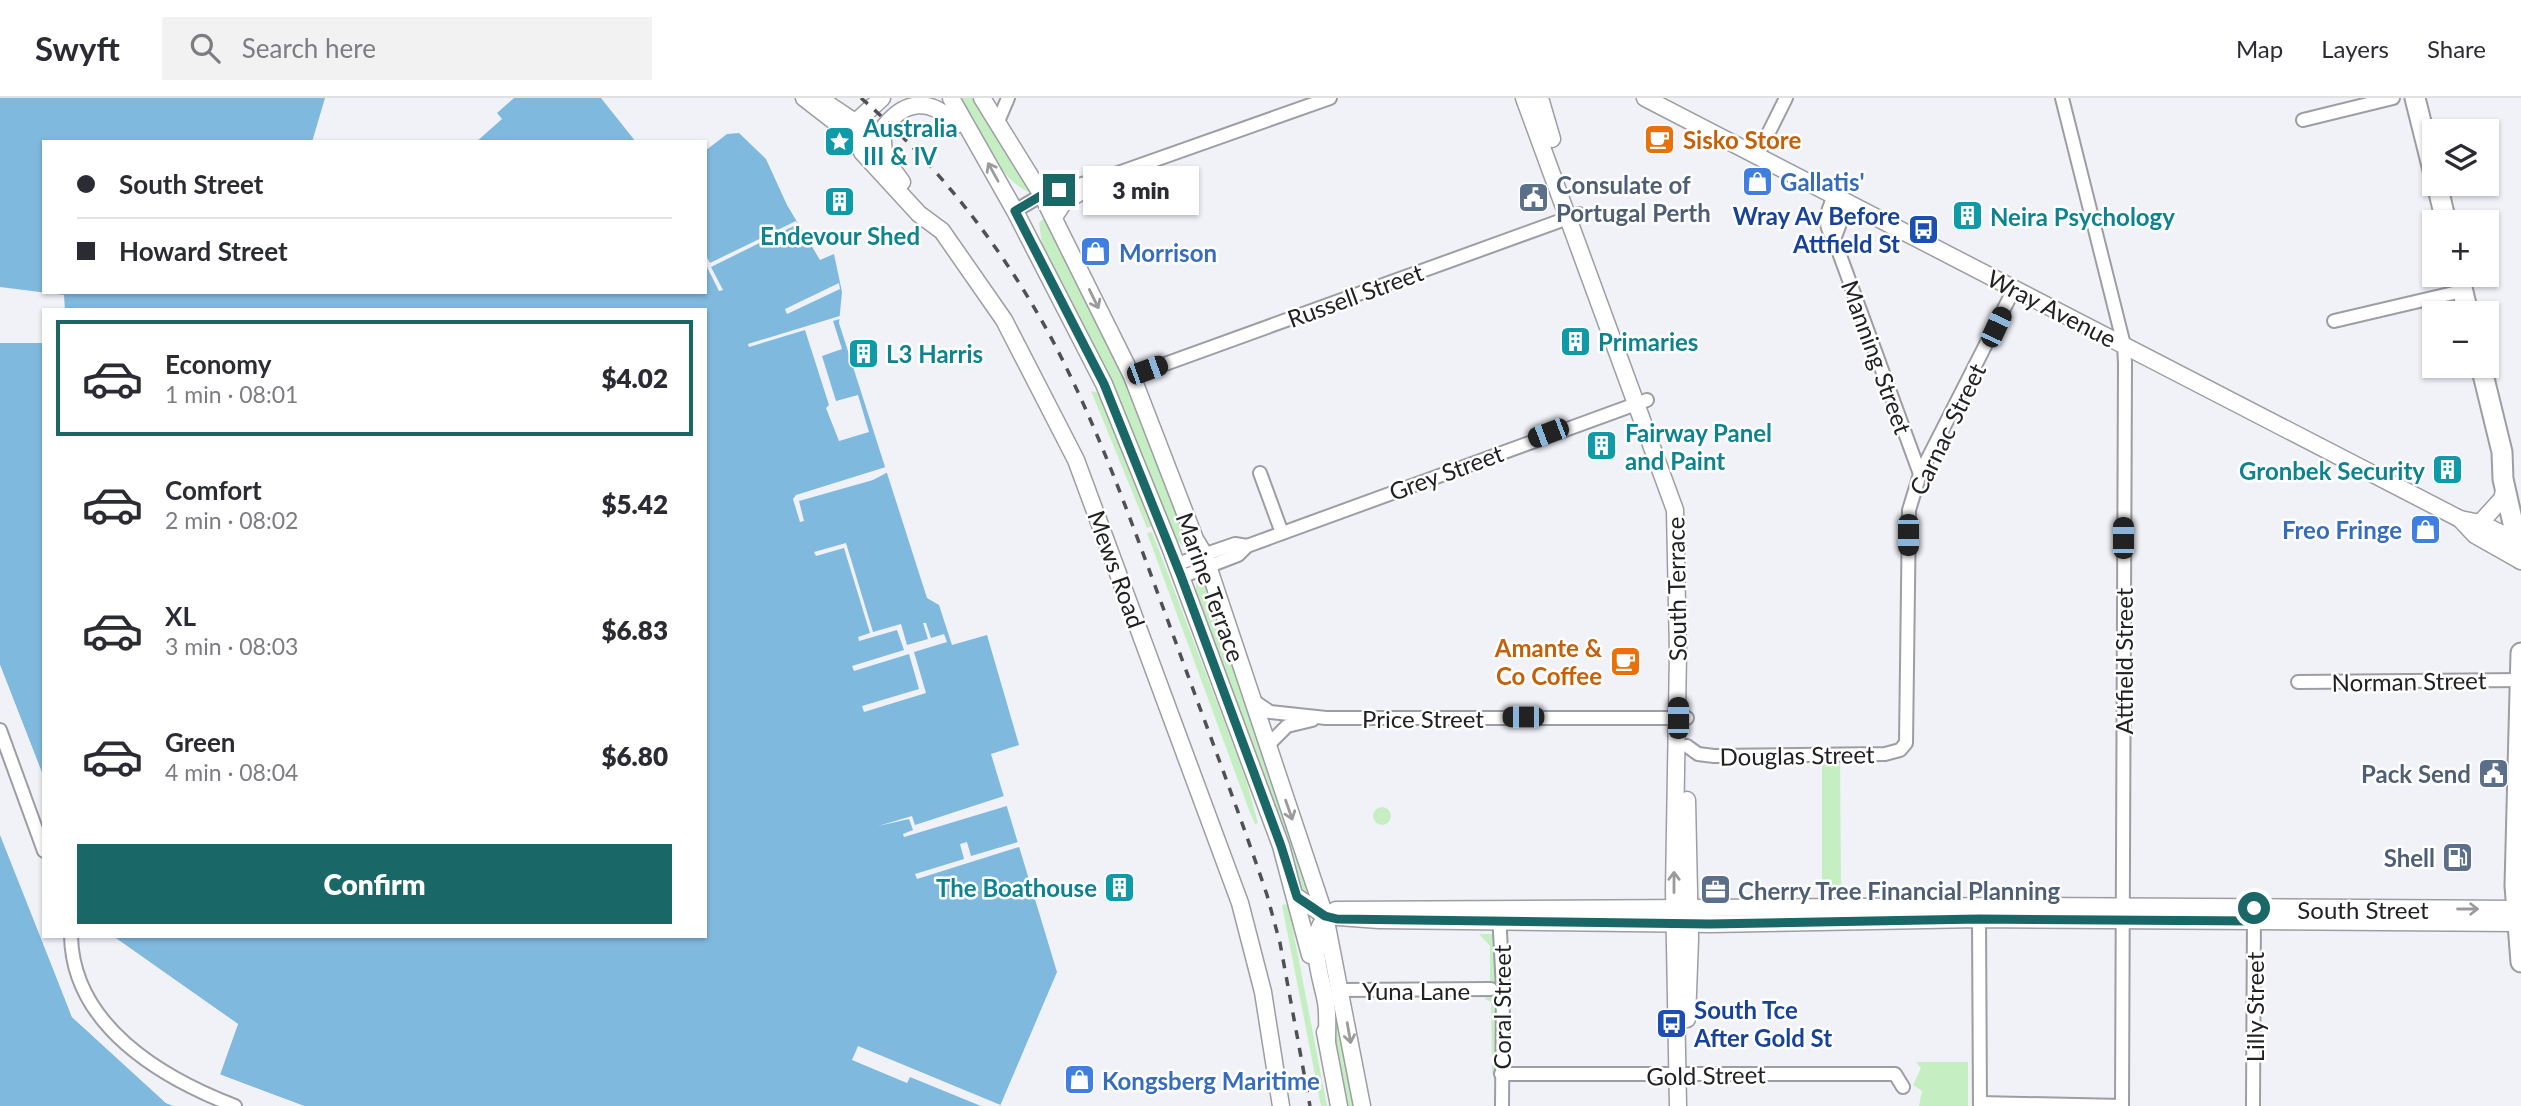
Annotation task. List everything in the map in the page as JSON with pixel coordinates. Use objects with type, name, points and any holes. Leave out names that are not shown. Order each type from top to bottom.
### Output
[{"type":"main road","points":[[2415,98],[2422,126]]},
{"type":"main road","points":[[2484,378],[2513,492],[2520,551]]},
{"type":"main road","points":[[2521,653],[2521,962]]},
{"type":"street","points":[[804,98],[854,122],[882,118],[911,98]]},
{"type":"street","points":[[820,98],[854,122],[929,210],[934,222]]},
{"type":"street","points":[[854,122],[882,98]]},
{"type":"street","name":"Marine Terrace","points":[[951,98],[1015,211],[1104,384],[1179,570],[1281,846],[1297,897],[1339,1106]]},
{"type":"street","name":"Marine Terrace","points":[[982,98],[1042,195],[1132,376],[1206,561],[1325,916],[1342,990],[1362,1106]]},
{"type":"street","points":[[997,124],[1008,98]]},
{"type":"street","points":[[1015,211],[1042,195],[1104,178],[1330,98]]},
{"type":"street","name":"South Terrace","points":[[1524,98],[1574,216],[1642,401],[1675,510],[1682,718],[1683,1075],[1687,1106]]},
{"type":"street","name":"South Terrace","points":[[1540,98],[1574,216]]},
{"type":"street","name":"Wray Avenue","points":[[1644,98],[2460,519],[2480,523],[2520,551]]},
{"type":"street","points":[[1757,156],[1786,98]]},
{"type":"street","name":"Attfield Street","points":[[2062,98],[2124,345],[2122,1106]]},
{"type":"street","points":[[2303,120],[2393,98]]},
{"type":"street","points":[[888,164],[882,152],[881,136],[887,124],[901,105],[921,99],[933,101],[979,145]]},
{"type":"street","name":"Mews Road","points":[[854,122],[862,152],[919,214],[934,222],[1004,320],[1076,460],[1240,903],[1263,992],[1281,1106]]},
{"type":"street","points":[[1054,218],[1063,202],[1104,178]]},
{"type":"street","name":"Manning Street","points":[[1841,199],[1826,223],[1920,474]]},
{"type":"street","name":"Russell Street","points":[[1132,376],[1574,216]]},
{"type":"street","points":[[2334,321],[2447,287]]},
{"type":"street","name":"Carnac Street","points":[[1906,743],[1909,510],[1920,474],[2014,289]]},
{"type":"street","name":"Grey Street","points":[[1179,570],[1206,561],[1235,544],[1247,546],[1642,401]]},
{"type":"street","points":[[1260,473],[1282,533]]},
{"type":"street","points":[[2480,523],[2502,499],[2513,492]]},
{"type":"street","name":"Wray Avenue","points":[[2460,519],[2475,535],[2520,551]]},
{"type":"street","name":"Norman Street","points":[[2298,682],[2521,680]]},
{"type":"street","name":"Price Street","points":[[1250,698],[1270,712],[1326,718],[1682,718]]},
{"type":"street","name":"Price Street","points":[[1268,745],[1287,726],[1326,718]]},
{"type":"street","name":"South Terrace","points":[[1682,718],[1687,747],[1682,916]]},
{"type":"street","points":[[0,730],[42,846]]},
{"type":"street","name":"Douglas Street","points":[[1687,747],[1705,756],[1885,754],[1900,750],[1906,743]]},
{"type":"street","points":[[1316,887],[1333,901],[1378,914]]},
{"type":"street","points":[[1297,897],[1325,916],[1315,947],[1327,1010],[1327,1041]]},
{"type":"street","name":"South Street","points":[[1325,916],[1336,910],[1378,914],[1979,919],[2123,914]]},
{"type":"street","points":[[1331,942],[1349,924],[1378,914]]},
{"type":"street","name":"Coral Street","points":[[1499,915],[1503,989],[1502,1106]]},
{"type":"street","name":"Lilly Street","points":[[2253,1106],[2254,915]]},
{"type":"street","name":"South Street","points":[[1682,916],[2519,916]]},
{"type":"street","points":[[1979,919],[1980,1105],[2122,1106]]},
{"type":"street","points":[[71,938],[71,951],[79,975],[99,1016],[129,1048],[167,1075],[235,1106]]},
{"type":"street","name":"Yuna Lane","points":[[1342,990],[1490,989]]},
{"type":"street","name":"Gold Street","points":[[1501,1074],[1895,1074],[1903,1087]]},
{"type":"street","name":"South Terrace","points":[[1678,1106],[1683,1075]]},
{"type":"green space","points":[[960,98],[977,98],[1032,193],[1021,188],[1000,167]]},
{"type":"green space","points":[[1045,217],[1125,372],[1190,548],[1183,545],[1171,531],[1114,391],[1042,244],[1039,223]]},
{"type":"green space","points":[[1091,391],[1099,393],[1155,525],[1147,528]]},
{"type":"green space","points":[[1152,532],[1245,776],[1258,823],[1255,824],[1249,810],[1147,533]]},
{"type":"green space","points":[[1201,577],[1205,580],[1317,902],[1303,893],[1298,884],[1196,597],[1196,582]]},
{"type":"green space","points":[[1822,760],[1840,760],[1841,893],[1822,893]]},
{"type":"green space","points":[[1382,807],[1390,812],[1391,816],[1386,824],[1382,825],[1374,820],[1373,816],[1378,808]]},
{"type":"green space","points":[[1288,904],[1327,1106],[1321,1106],[1282,905]]},
{"type":"green space","points":[[1323,930],[1360,1106],[1343,1106],[1319,953]]},
{"type":"green space","points":[[1479,934],[1495,934],[1495,986],[1490,983],[1490,946]]},
{"type":"green space","points":[[1489,992],[1495,992],[1494,1074],[1491,1002],[1485,999]]},
{"type":"green space","points":[[1916,1062],[1968,1062],[1968,1106],[1919,1106],[1922,1091],[1913,1085],[1921,1068]]},
{"type":"water","points":[[0,98],[325,98],[313,140],[42,140],[42,292],[0,287]]},
{"type":"water","points":[[514,98],[601,98],[634,140],[478,140],[502,119],[497,113]]},
{"type":"water","points":[[739,133],[766,159],[787,205],[820,260],[834,254],[842,292],[839,323],[927,598],[939,605],[952,645],[987,635],[1019,745],[991,754],[1057,972],[1000,1106],[304,1106],[219,1074],[238,1024],[116,938],[707,938],[707,308],[65,308],[64,295],[56,294],[707,294],[707,149],[727,134]]},
{"type":"water","points":[[0,343],[42,343],[42,773],[0,665]]},
{"type":"water","points":[[0,835],[72,1017],[166,1103],[173,1106],[0,1106]]},
{"type":"pier","points":[[796,221],[798,224],[711,267],[723,290],[719,291],[707,267],[707,258],[710,263]]},
{"type":"pier","points":[[839,283],[840,289],[787,314],[785,309]]},
{"type":"pier","points":[[843,315],[843,318],[833,321],[842,349],[822,356],[836,401],[858,395],[869,432],[839,441],[826,408],[829,405],[805,330],[749,347],[748,344]]},
{"type":"pier","points":[[889,466],[890,471],[873,480],[799,501],[804,521],[800,522],[793,499],[796,495]]},
{"type":"pier","points":[[846,543],[873,632],[901,624],[907,645],[928,639],[923,623],[926,623],[931,638],[944,634],[947,642],[914,652],[926,693],[864,712],[862,706],[919,689],[909,654],[854,671],[852,666],[904,650],[897,630],[859,641],[858,637],[870,633],[844,548],[816,556],[814,552]]},
{"type":"pier","points":[[0,665],[42,776],[0,675]]},
{"type":"pier","points":[[1007,795],[1010,805],[904,837],[903,834],[913,830],[909,819],[878,826],[912,816],[915,825]]},
{"type":"pier","points":[[0,831],[75,1015],[177,1106],[166,1103],[72,1017]]},
{"type":"pier","points":[[1021,841],[1022,846],[917,879],[915,874],[964,859],[960,844],[967,842],[971,856]]},
{"type":"pier","points":[[112,938],[238,1024],[220,1075],[304,1106],[294,1106],[217,1077],[234,1026]]},
{"type":"pier","points":[[858,1046],[1003,1106],[981,1106],[910,1077],[907,1083],[852,1060]]},
{"type":"railway","points":[[861,98],[921,156],[976,221],[1025,292],[1080,396],[1132,524],[1267,895],[1280,943],[1310,1106]]},
{"type":"place","name":"Sisko Store","points":[[1660,139]]},
{"type":"place","name":"Australia III & IV","points":[[840,141]]},
{"type":"place","name":"Gallatis'","points":[[1757,181]]},
{"type":"place","name":"Consulate of Portugal Perth","points":[[1533,198]]},
{"type":"place","name":"Endevour Shed","points":[[840,201]]},
{"type":"place","name":"Neira Psychology","points":[[1967,216]]},
{"type":"place","name":"Wray Av Before Attfield St","points":[[1923,229]]},
{"type":"place","name":"Morrison","points":[[1096,252]]},
{"type":"place","name":"Primaries","points":[[1575,341]]},
{"type":"place","name":"L3 Harris","points":[[863,353]]},
{"type":"place","name":"Fairway Panel and Paint","points":[[1602,446]]},
{"type":"place","name":"Gronbek Security","points":[[2448,470]]},
{"type":"place","name":"Freo Fringe","points":[[2425,529]]},
{"type":"place","name":"Amante & Co Coffee","points":[[1625,661]]},
{"type":"place","name":"Pack Send","points":[[2494,773]]},
{"type":"place","name":"Shell","points":[[2458,857]]},
{"type":"place","name":"The Boathouse","points":[[1120,887]]},
{"type":"place","name":"Cherry Tree Financial Planning","points":[[1715,890]]},
{"type":"place","name":"South Tce After Gold St","points":[[1671,1023]]},
{"type":"place","name":"Kongsberg Maritime","points":[[1079,1080]]},
{"type":"route","points":[[1059,190],[1042,195],[1015,211],[1104,384],[1181,576],[1281,846],[1297,897],[1311,908],[1337,919],[1710,924],[1979,919],[2254,921],[2254,908]]}]
